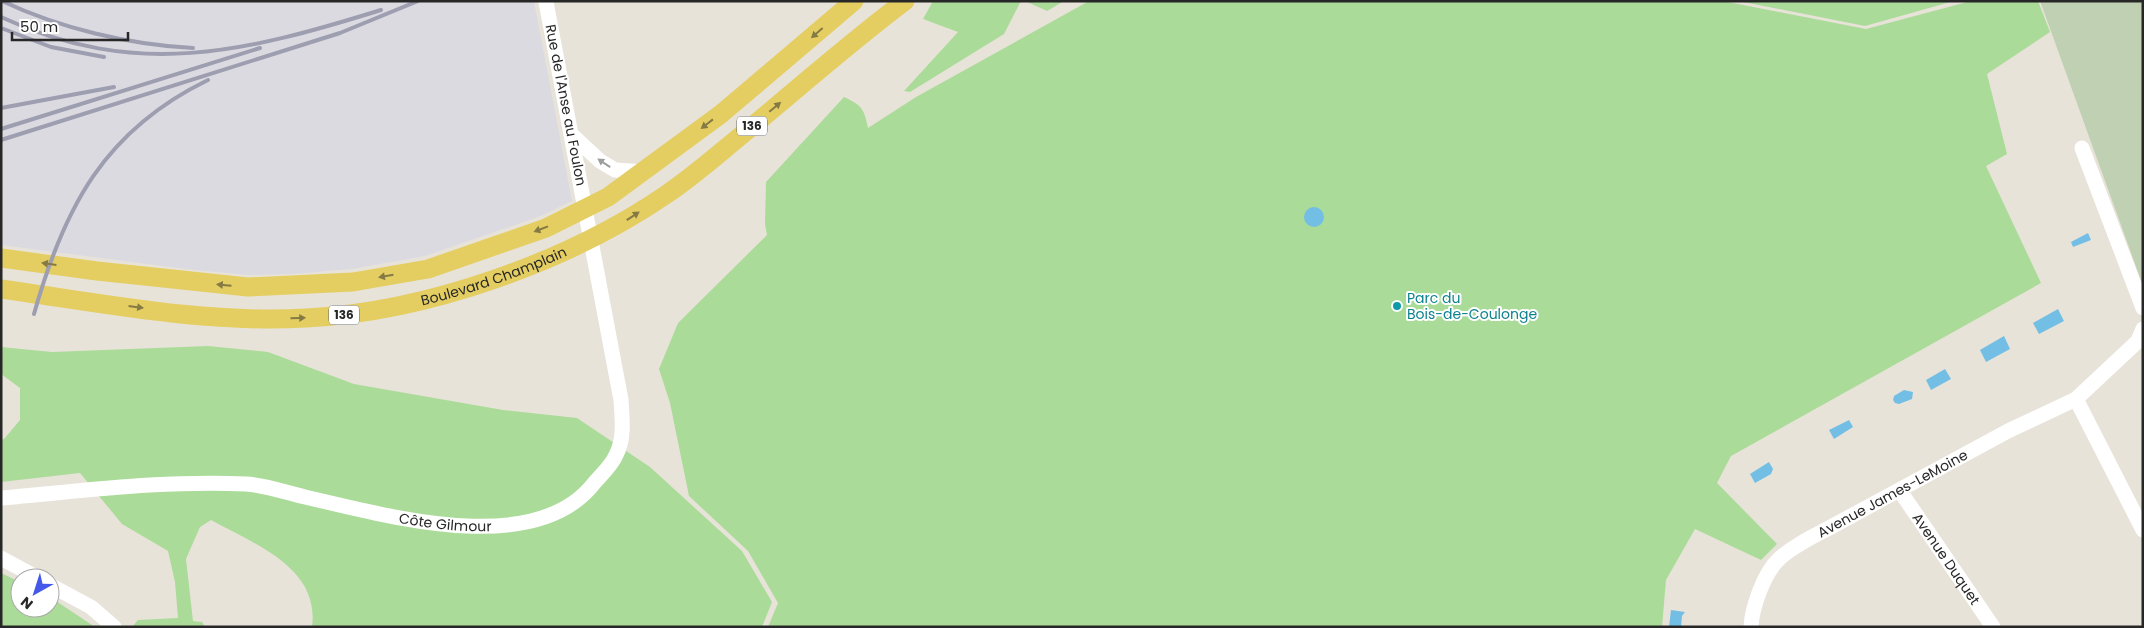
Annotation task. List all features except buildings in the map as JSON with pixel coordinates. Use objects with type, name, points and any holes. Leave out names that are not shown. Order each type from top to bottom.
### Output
[{"type":"main road","name":"Boulevard Champlain","points":[[1,258],[97,271],[248,287],[354,282],[428,269],[546,228],[608,197],[645,172],[721,114],[854,1]]},
{"type":"main road","name":"Boulevard Champlain","points":[[1,290],[195,314],[255,319],[305,318],[350,314],[403,304],[481,282],[590,241],[676,188],[905,1]]},
{"type":"street","name":"Rue de l'Anse au Foulon","points":[[546,2],[585,208]]},
{"type":"street","points":[[572,135],[600,161],[615,170],[645,172]]},
{"type":"street","points":[[2082,148],[2143,308]]},
{"type":"street","name":"Côte Gilmour","points":[[1,498],[192,482],[249,484],[419,523],[508,525],[541,519],[569,508],[586,494],[616,456],[622,436],[622,400],[585,208]]},
{"type":"street","name":"Avenue James-LeMoine","points":[[1751,627],[1760,588],[1778,560],[1800,544],[2008,432],[2076,399],[2138,340],[2143,329]]},
{"type":"street","points":[[2076,399],[2143,530]]},
{"type":"street","name":"Avenue Duquet","points":[[1900,491],[1993,627]]},
{"type":"street","points":[[1,558],[20,568]]},
{"type":"street","points":[[60,590],[91,607],[114,627]]},
{"type":"shaded area","points":[[1,1],[534,1],[572,201],[541,216],[425,256],[352,269],[293,274],[249,275],[193,270],[1,245]]},
{"type":"green space","points":[[933,1],[1021,1],[1004,34],[910,92],[904,91],[958,32],[923,19]]},
{"type":"green space","points":[[1025,1],[1064,1],[1047,11]]},
{"type":"green space","name":"Parc du Bois-de-Coulonge","points":[[1089,1],[1723,1],[1866,29],[1971,1],[2038,1],[2050,32],[1987,74],[2007,154],[1986,166],[2041,283],[1731,456],[1717,483],[1777,544],[1761,560],[1695,529],[1666,580],[1662,627],[768,627],[778,603],[748,551],[689,496],[670,403],[659,369],[678,323],[767,235],[765,224],[766,182],[844,97],[862,109],[868,128],[916,97]]},
{"type":"green space","points":[[1738,1],[1954,1],[1865,26]]},
{"type":"green space","points":[[2040,1],[2143,1],[2143,286]]},
{"type":"green space","points":[[208,346],[268,352],[354,384],[503,410],[577,418],[650,467],[742,551],[772,602],[762,627],[312,627],[312,606],[306,588],[295,573],[281,560],[264,549],[211,520],[200,527],[186,559],[193,621],[202,622],[205,627],[132,627],[138,620],[178,618],[175,582],[168,551],[122,524],[80,473],[1,482],[1,440],[20,420],[20,388],[1,374],[1,347],[52,352]]},
{"type":"green space","points":[[1,573],[10,577],[10,618],[60,618],[60,604],[95,627],[1,627]]},
{"type":"water","points":[[1314,207],[1321,210],[1324,217],[1321,224],[1314,227],[1307,224],[1304,217],[1307,210]]},
{"type":"water","points":[[2088,233],[2091,240],[2073,247],[2071,242]]},
{"type":"water","points":[[2058,309],[2064,321],[2039,334],[2033,323]]},
{"type":"water","points":[[2004,336],[2010,349],[1986,362],[1980,350]]},
{"type":"water","points":[[1945,369],[1951,379],[1931,390],[1926,380]]},
{"type":"water","points":[[1904,390],[1913,392],[1912,399],[1899,404],[1895,403],[1893,400],[1894,396]]},
{"type":"water","points":[[1849,420],[1853,427],[1834,439],[1829,430]]},
{"type":"water","points":[[1769,462],[1773,469],[1771,474],[1755,483],[1750,474]]},
{"type":"water","points":[[1671,610],[1685,612],[1682,616],[1681,627],[1669,627]]},
{"type":"railway","points":[[2,1],[24,11],[95,34],[145,43],[193,48]]},
{"type":"railway","points":[[1,140],[340,33],[418,1]]},
{"type":"railway","points":[[1,17],[51,37],[98,48],[145,54],[191,53],[237,47],[284,38],[381,10]]},
{"type":"railway","points":[[1,28],[51,47],[104,57]]},
{"type":"railway","points":[[1,129],[260,48]]},
{"type":"railway","points":[[34,314],[59,239],[75,206],[94,176],[116,148],[142,123],[172,100],[208,80]]},
{"type":"railway","points":[[1,108],[114,87]]},
{"type":"place","name":"Parc du Bois-de-Coulonge","points":[[1397,306]]}]
